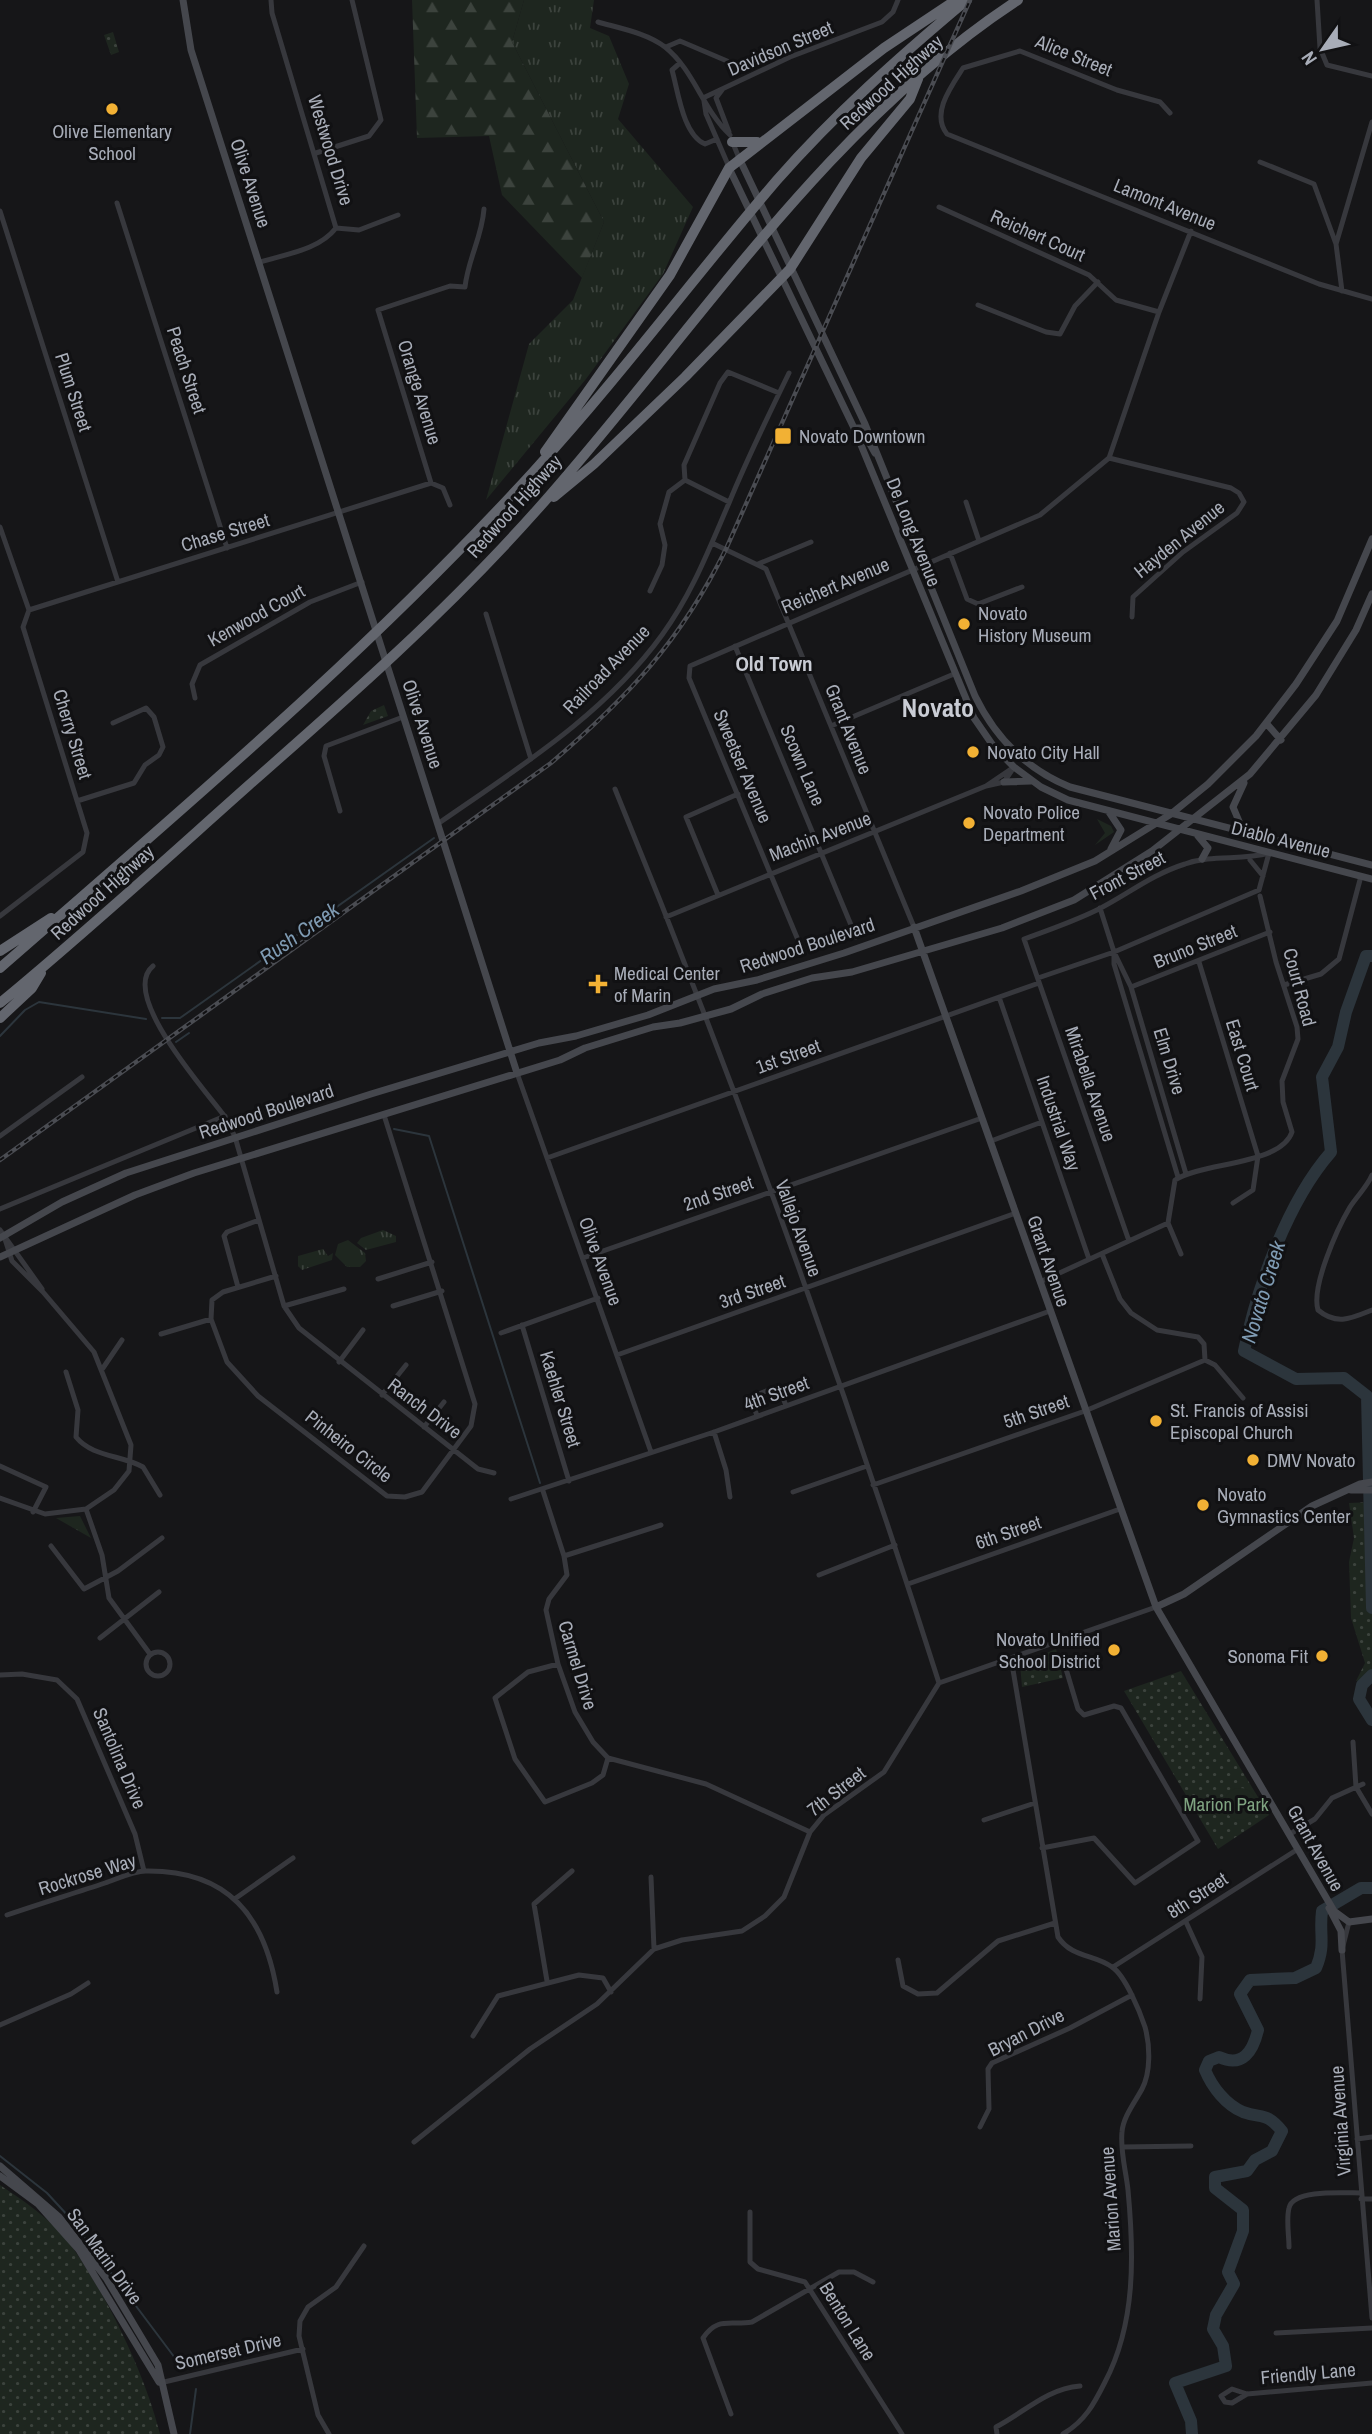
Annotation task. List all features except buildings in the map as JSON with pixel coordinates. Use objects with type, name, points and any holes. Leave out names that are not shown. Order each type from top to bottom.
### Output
[{"type":"highway","name":"Redwood Highway","points":[[0,968],[391,619],[535,470],[778,180],[840,114],[967,0]]},
{"type":"highway","points":[[535,470],[554,436],[670,275],[729,167],[952,2]]},
{"type":"highway","name":"Redwood Highway","points":[[0,1003],[402,647],[534,513],[814,179],[872,119],[919,77],[1014,3]]},
{"type":"highway","points":[[534,513],[594,464],[790,269],[861,158],[910,99],[919,77]]},
{"type":"highway","points":[[731,138],[761,141]]},
{"type":"highway","points":[[0,951],[70,907]]},
{"type":"highway","points":[[0,1018],[32,988],[47,964]]},
{"type":"main road","name":"Olive Avenue","points":[[183,0],[191,50],[517,1073]]},
{"type":"main road","name":"De Long Avenue","points":[[739,158],[878,456],[982,711],[1000,738],[1020,759],[1045,776],[1070,788],[1194,820]]},
{"type":"main road","name":"De Long Avenue","points":[[729,167],[854,428],[954,674],[980,727],[1014,767],[1032,781],[1068,800],[1182,830]]},
{"type":"main road","points":[[854,428],[861,428],[868,447],[878,456]]},
{"type":"main road","name":"Redwood Boulevard","points":[[1,1234],[126,1173],[510,1052],[648,1014],[698,994],[757,980],[1055,878],[1106,855],[1171,814],[1242,751],[1266,723],[1296,684],[1337,621],[1372,540]]},
{"type":"main road","name":"Redwood Boulevard","points":[[4,1255],[135,1195],[239,1159],[517,1073],[608,1041],[706,1015],[812,978],[852,972],[1002,928],[1063,905],[1182,830],[1250,774],[1316,695],[1356,630],[1372,594]]},
{"type":"main road","points":[[1266,723],[1281,740]]},
{"type":"main road","points":[[1014,767],[1020,759]]},
{"type":"main road","points":[[1244,833],[1233,807],[1250,774]]},
{"type":"main road","points":[[1004,782],[1032,781]]},
{"type":"main road","points":[[1106,855],[1121,830],[1107,810]]},
{"type":"main road","name":"Diablo Avenue","points":[[1194,820],[1369,864]]},
{"type":"main road","name":"Diablo Avenue","points":[[1182,830],[1372,879]]},
{"type":"main road","points":[[1195,834],[1208,846],[1202,859]]},
{"type":"main road","points":[[1269,853],[1272,839]]},
{"type":"main road","points":[[1343,871],[1359,869],[1369,864]]},
{"type":"main road","name":"Grant Avenue","points":[[914,927],[1156,1607],[1325,1898],[1341,1931],[1342,1950]]},
{"type":"main road","points":[[1362,1488],[1372,1482]]},
{"type":"main road","points":[[1156,1607],[1184,1594],[1298,1514],[1350,1490],[1372,1490]]},
{"type":"main road","name":"Grant Avenue","points":[[1331,1910],[1349,1922]]},
{"type":"main road","points":[[1349,1922],[1372,1919]]},
{"type":"main road","name":"San Marin Drive","points":[[0,2166],[39,2197],[73,2233],[147,2346],[158,2365],[160,2383],[174,2434]]},
{"type":"main road","name":"San Marin Drive","points":[[0,2176],[38,2204],[79,2250],[160,2383]]},
{"type":"street","name":"Westwood Drive","points":[[260,262],[312,246],[325,240],[337,228],[272,13],[271,0]]},
{"type":"street","points":[[316,153],[369,136],[381,120],[352,0]]},
{"type":"street","name":"Davidson Street","points":[[703,98],[790,57],[882,22],[893,12],[898,0]]},
{"type":"street","points":[[1317,0],[1321,48],[1327,65],[1372,76]]},
{"type":"street","points":[[598,22],[652,39],[666,47],[680,41],[727,61]]},
{"type":"street","name":"De Long Avenue","points":[[666,47],[731,138]]},
{"type":"street","name":"Alice Street","points":[[947,134],[939,124],[939,114],[963,68],[1020,51],[1117,90],[1160,102],[1170,113]]},
{"type":"street","points":[[680,63],[671,70],[690,128],[697,141],[705,144],[717,139]]},
{"type":"street","name":"De Long Avenue","points":[[722,90],[716,98],[717,106],[739,158]]},
{"type":"street","name":"De Long Avenue","points":[[703,98],[706,114],[729,167]]},
{"type":"street","points":[[1336,244],[1372,122]]},
{"type":"street","name":"Lamont Avenue","points":[[947,134],[1342,291],[1372,299]]},
{"type":"street","points":[[1260,162],[1312,182],[1336,244],[1342,291]]},
{"type":"street","name":"Peach Street","points":[[117,203],[227,548]]},
{"type":"street","name":"Reichert Court","points":[[939,207],[1089,275],[1116,300],[1159,312]]},
{"type":"street","name":"Orange Avenue","points":[[431,483],[378,310],[450,286],[465,286],[467,267],[482,232],[484,209]]},
{"type":"street","name":"Plum Street","points":[[0,211],[118,582]]},
{"type":"street","points":[[337,228],[359,230],[398,215]]},
{"type":"street","points":[[1110,457],[1159,312],[1191,231]]},
{"type":"street","points":[[978,305],[1045,332],[1060,334],[1075,306],[1098,282]]},
{"type":"street","points":[[685,480],[684,465],[720,383],[728,372],[779,393]]},
{"type":"street","name":"Railroad Avenue","points":[[439,823],[577,724],[638,664],[680,608],[700,574],[729,502],[789,373]]},
{"type":"street","name":"Reichert Avenue","points":[[689,670],[695,662],[1040,515],[1110,457]]},
{"type":"street","name":"Hayden Avenue","points":[[1110,457],[1231,488],[1239,493],[1244,502],[1237,513],[1183,552],[1133,597],[1132,617]]},
{"type":"street","points":[[685,480],[729,502]]},
{"type":"street","points":[[650,591],[663,556],[660,524],[668,494],[685,480]]},
{"type":"street","points":[[431,483],[443,488],[450,505]]},
{"type":"street","name":"Chase Street","points":[[29,610],[431,483]]},
{"type":"street","points":[[966,502],[979,541]]},
{"type":"street","name":"Cherry Street","points":[[0,527],[29,610],[23,627],[87,833],[83,852],[0,915]]},
{"type":"street","points":[[712,543],[758,564],[811,542]]},
{"type":"street","points":[[950,553],[967,599],[978,604],[1022,587]]},
{"type":"street","name":"Grant Avenue","points":[[758,564],[765,569],[789,622],[914,927]]},
{"type":"street","name":"Kenwood Court","points":[[195,698],[192,684],[200,665],[310,602],[362,582]]},
{"type":"street","points":[[486,614],[531,759]]},
{"type":"street","name":"Scown Lane","points":[[735,646],[856,937]]},
{"type":"street","name":"Sweetser Avenue","points":[[689,670],[689,678],[803,952]]},
{"type":"street","points":[[831,726],[954,674]]},
{"type":"street","points":[[77,801],[134,783],[145,765],[159,755],[163,747],[154,717],[146,708],[113,723]]},
{"type":"street","points":[[340,811],[324,756],[326,746],[403,717]]},
{"type":"street","points":[[1004,782],[1014,767]]},
{"type":"street","name":"Machin Avenue","points":[[986,786],[1014,767]]},
{"type":"street","name":"Machin Avenue","points":[[666,918],[769,872],[986,786],[1004,782]]},
{"type":"street","name":"Vallejo Avenue","points":[[615,789],[706,1015],[895,1545],[939,1683]]},
{"type":"street","points":[[718,895],[686,817],[738,794]]},
{"type":"street","points":[[1259,893],[1269,853]]},
{"type":"street","name":"Front Street","points":[[1024,939],[1100,908],[1162,873],[1202,859],[1249,859],[1269,853]]},
{"type":"street","points":[[1249,859],[1258,866],[1263,876]]},
{"type":"street","points":[[1284,985],[1321,974],[1339,959],[1361,876]]},
{"type":"street","name":"Court Road","points":[[1186,1174],[1258,1156],[1284,1146],[1292,1132],[1283,1102],[1282,1081],[1298,1040],[1297,1027],[1259,893]]},
{"type":"street","name":"1st Street","points":[[547,1158],[999,997],[1259,893]]},
{"type":"street","name":"Elm Drive","points":[[1100,908],[1114,952],[1131,987],[1186,1174]]},
{"type":"street","name":"Bruno Street","points":[[1131,987],[1270,932]]},
{"type":"street","name":"Mirabella Avenue","points":[[1024,939],[1129,1241]]},
{"type":"street","name":"Elm Drive","points":[[1114,952],[1114,964],[1178,1178]]},
{"type":"street","name":"East Court","points":[[1199,962],[1258,1156]]},
{"type":"street","name":"Ranch Drive","points":[[153,966],[147,972],[145,982],[162,1034],[225,1116],[234,1137],[284,1306],[306,1335],[339,1362],[478,1469],[494,1473]]},
{"type":"street","name":"Industrial Way","points":[[999,997],[1089,1259]]},
{"type":"street","name":"Olive Avenue","points":[[517,1073],[651,1452]]},
{"type":"street","points":[[0,1136],[82,1077]]},
{"type":"street","name":"Pinheiro Circle","points":[[211,1320],[227,1362],[258,1396],[387,1496],[405,1497],[422,1492],[471,1426],[475,1404],[442,1291],[384,1115]]},
{"type":"street","points":[[0,1209],[225,1116]]},
{"type":"street","name":"2nd Street","points":[[583,1258],[982,1118]]},
{"type":"street","points":[[991,1141],[1042,1122]]},
{"type":"street","points":[[1233,1203],[1253,1191],[1258,1156]]},
{"type":"street","points":[[1181,1254],[1168,1223],[1172,1187],[1178,1178],[1186,1174]]},
{"type":"street","points":[[1372,1175],[1343,1220],[1318,1286],[1316,1302],[1318,1311],[1339,1320],[1350,1320],[1372,1310]]},
{"type":"street","name":"3rd Street","points":[[617,1355],[1016,1213]]},
{"type":"street","points":[[237,1287],[224,1237],[227,1231],[259,1220]]},
{"type":"street","points":[[1040,1282],[1168,1223]]},
{"type":"street","points":[[0,1498],[33,1512],[69,1513],[86,1508],[114,1490],[129,1471],[131,1463],[131,1445],[103,1368],[94,1352],[44,1292],[16,1249],[1,1234]]},
{"type":"street","points":[[1,1234],[4,1255],[44,1292]]},
{"type":"street","points":[[1102,1254],[1120,1299],[1131,1313],[1157,1330],[1198,1337],[1204,1344],[1205,1360],[1215,1365],[1243,1398]]},
{"type":"street","points":[[378,1279],[432,1262]]},
{"type":"street","points":[[161,1334],[211,1320],[212,1300],[223,1292],[276,1276]]},
{"type":"street","points":[[284,1306],[344,1289]]},
{"type":"street","points":[[393,1306],[442,1291]]},
{"type":"street","points":[[500,1333],[598,1298]]},
{"type":"street","name":"4th Street","points":[[512,1500],[714,1432],[1050,1311]]},
{"type":"street","name":"Kaehler Street","points":[[522,1325],[569,1481]]},
{"type":"street","points":[[339,1362],[363,1330]]},
{"type":"street","points":[[103,1368],[122,1339]]},
{"type":"street","name":"5th Street","points":[[873,1485],[1085,1410],[1205,1360]]},
{"type":"street","points":[[382,1395],[406,1365]]},
{"type":"street","points":[[66,1372],[78,1410],[76,1437],[81,1444],[143,1467],[160,1495]]},
{"type":"street","points":[[757,1416],[751,1397],[779,1386],[786,1406]]},
{"type":"street","points":[[424,1427],[444,1402]]},
{"type":"street","points":[[714,1432],[726,1470],[730,1497]]},
{"type":"street","points":[[0,1466],[46,1487],[33,1512]]},
{"type":"street","points":[[793,1492],[867,1466]]},
{"type":"street","points":[[543,1491],[565,1556],[661,1525]]},
{"type":"street","points":[[86,1508],[102,1555],[109,1598],[150,1654]]},
{"type":"street","name":"6th Street","points":[[908,1584],[1120,1509]]},
{"type":"street","points":[[51,1546],[84,1589],[106,1578],[162,1538]]},
{"type":"street","points":[[819,1575],[895,1545]]},
{"type":"street","name":"Carmel Drive","points":[[565,1556],[567,1575],[549,1599],[546,1610],[558,1664],[581,1727],[608,1758]]},
{"type":"street","points":[[100,1639],[159,1592]]},
{"type":"street","points":[[939,1683],[1156,1607]]},
{"type":"street","points":[[160,1651],[167,1655],[171,1667],[166,1674],[159,1676],[148,1671],[146,1663],[150,1654],[160,1651]]},
{"type":"street","points":[[1011,1658],[1058,1937],[1066,1948],[1113,1967]]},
{"type":"street","points":[[558,1664],[528,1672],[495,1698],[514,1759],[545,1802],[592,1783],[603,1775],[608,1758],[706,1784],[810,1832]]},
{"type":"street","points":[[1042,1848],[1094,1838],[1135,1883],[1198,1841],[1121,1708],[1114,1706],[1084,1715],[1078,1709],[1066,1670]]},
{"type":"street","name":"Santolina Drive","points":[[0,1675],[22,1674],[57,1681],[77,1699],[135,1834],[144,1871]]},
{"type":"street","name":"7th Street","points":[[414,2142],[530,2049],[611,1992],[654,1949],[682,1940],[742,1931],[755,1924],[784,1897],[810,1832],[824,1815],[884,1772],[939,1683]]},
{"type":"street","points":[[1353,1742],[1356,1787],[1372,1814]]},
{"type":"street","points":[[1290,1834],[1315,1819],[1332,1798],[1363,1784]]},
{"type":"street","points":[[984,1820],[1035,1803]]},
{"type":"street","name":"8th Street","points":[[1113,1967],[1298,1849]]},
{"type":"street","points":[[236,1898],[293,1858]]},
{"type":"street","name":"Rockrose Way","points":[[7,1915],[144,1871],[190,1877],[218,1886],[236,1898],[259,1927],[273,1965],[277,1992]]},
{"type":"street","points":[[547,1981],[534,1905],[572,1871]]},
{"type":"street","points":[[651,1877],[654,1949]]},
{"type":"street","points":[[1186,1922],[1202,1957],[1200,1999]]},
{"type":"street","name":"Virginia Avenue","points":[[1349,1922],[1342,1950],[1361,2196],[1369,2242],[1372,2318]]},
{"type":"street","points":[[898,1960],[903,1986],[919,1994],[937,1993],[998,1941],[1055,1923]]},
{"type":"street","name":"Marion Avenue","points":[[1063,2434],[1081,2423],[1112,2369],[1127,2322],[1130,2302],[1128,2191],[1122,2129],[1144,2085],[1149,2063],[1145,2028],[1132,1995],[1113,1967]]},
{"type":"street","points":[[473,2036],[498,1996],[547,1981],[579,1975],[603,1978],[611,1992]]},
{"type":"street","points":[[0,2025],[71,1994],[88,1983]]},
{"type":"street","name":"Bryan Drive","points":[[980,2127],[989,2109],[988,2069],[992,2063],[1070,2028],[1132,1995]]},
{"type":"street","points":[[1357,2138],[1372,2137]]},
{"type":"street","points":[[1122,2147],[1191,2146]]},
{"type":"street","points":[[1289,2247],[1289,2206],[1295,2199],[1304,2195],[1361,2196],[1372,2199]]},
{"type":"street","name":"Benton Lane","points":[[750,2212],[750,2262],[758,2269],[805,2282],[902,2434]]},
{"type":"street","points":[[329,2434],[318,2415],[299,2336],[300,2321],[308,2308],[336,2287],[364,2246]]},
{"type":"street","points":[[731,2414],[703,2338],[711,2326],[724,2321],[740,2324],[752,2322],[839,2272],[854,2272],[873,2282]]},
{"type":"street","points":[[1276,2333],[1372,2328]]},
{"type":"street","name":"Somerset Drive","points":[[160,2383],[303,2350]]},
{"type":"street","name":"Friendly Lane","points":[[1247,2394],[1372,2383]]},
{"type":"street","points":[[996,2431],[1060,2388],[1080,2386]]},
{"type":"green space","points":[[412,0],[524,0],[512,42],[604,222],[582,278],[502,195],[489,136],[417,138]]},
{"type":"green space","points":[[524,0],[594,0],[590,28],[609,36],[629,84],[618,119],[693,207],[663,274],[586,379],[486,500],[529,344],[573,300],[604,222],[512,42]]},
{"type":"green space","points":[[113,32],[119,52],[111,55],[104,35]]},
{"type":"green space","points":[[384,705],[388,716],[363,725],[371,711]]},
{"type":"green space","points":[[1097,819],[1111,826],[1114,832],[1095,845],[1105,833]]},
{"type":"green space","points":[[383,1230],[396,1236],[396,1242],[366,1250],[357,1243],[361,1238]]},
{"type":"green space","points":[[348,1240],[365,1253],[366,1261],[360,1267],[347,1267],[335,1255],[338,1244]]},
{"type":"green space","points":[[323,1249],[328,1256],[333,1253],[332,1260],[302,1270],[298,1266],[298,1256]]},
{"type":"green space","points":[[1372,1502],[1372,1679],[1356,1681],[1365,1663],[1351,1618],[1349,1562],[1354,1538],[1349,1503]]},
{"type":"green space","points":[[80,1516],[91,1538],[56,1518]]},
{"type":"green space","points":[[1056,1649],[1063,1678],[1022,1687],[1020,1664]]},
{"type":"green space","name":"Marion Park","points":[[1181,1671],[1269,1815],[1218,1849],[1124,1691]]},
{"type":"green space","points":[[1240,1788],[1251,1793],[1256,1804],[1251,1815],[1240,1820],[1229,1815],[1224,1804],[1229,1793]]},
{"type":"green space","points":[[0,2185],[55,2227],[84,2264],[135,2361],[160,2434],[0,2434]]},
{"type":"waterway","name":"Rush Creek","points":[[162,1018],[180,1018],[434,838]]},
{"type":"waterway","name":"Novato Creek","points":[[1372,956],[1366,956],[1346,1012],[1338,1047],[1322,1077],[1331,1152],[1301,1195],[1276,1246],[1257,1300],[1244,1351],[1296,1379],[1344,1378],[1367,1396],[1372,1608]]},
{"type":"waterway","name":"Rush Creek","points":[[0,1036],[25,1010],[39,1002],[146,1019]]},
{"type":"waterway","points":[[176,1042],[189,1033]]},
{"type":"waterway","points":[[394,1129],[429,1136],[540,1483]]},
{"type":"waterway","name":"Novato Creek","points":[[1372,1675],[1362,1685],[1359,1699],[1372,1720]]},
{"type":"waterway","name":"Novato Creek","points":[[1192,2434],[1191,2421],[1175,2383],[1226,2366],[1223,2346],[1213,2329],[1216,2315],[1234,2284],[1228,2272],[1243,2231],[1243,2210],[1215,2188],[1215,2177],[1247,2171],[1255,2160],[1272,2151],[1282,2131],[1268,2118],[1243,2112],[1231,2105],[1216,2089],[1205,2070],[1209,2061],[1219,2057],[1227,2060],[1241,2059],[1250,2051],[1258,2030],[1240,1994],[1250,1980],[1295,1978],[1316,1968],[1322,1946],[1322,1911],[1361,1888],[1372,1888]]},
{"type":"waterway","points":[[0,2156],[47,2193],[70,2218],[175,2358],[187,2363]]},
{"type":"waterway","points":[[190,2434],[196,2389]]},
{"type":"railway","points":[[0,1160],[551,763],[604,715],[650,666],[690,612],[726,549],[970,0]]},
{"type":"place","name":"Olive Elementary School","points":[[112,109]]},
{"type":"place","name":"Novato Downtown","points":[[783,436]]},
{"type":"place","name":"Novato History Museum","points":[[964,624]]},
{"type":"place","name":"Novato City Hall","points":[[973,752]]},
{"type":"place","name":"Novato Police Department","points":[[969,823]]},
{"type":"place","name":"Medical Center of Marin","points":[[598,984]]},
{"type":"place","name":"St. Francis of Assisi Episcopal Church","points":[[1156,1421]]},
{"type":"place","name":"DMV Novato","points":[[1253,1460]]},
{"type":"place","name":"Novato Gymnastics Center","points":[[1203,1505]]},
{"type":"place","name":"Novato Unified School District","points":[[1114,1650]]},
{"type":"place","name":"Sonoma Fit","points":[[1322,1656]]},
{"type":"district","name":"Old Town","points":[[774,663]]},
{"type":"district","name":"Novato","points":[[938,707]]}]
